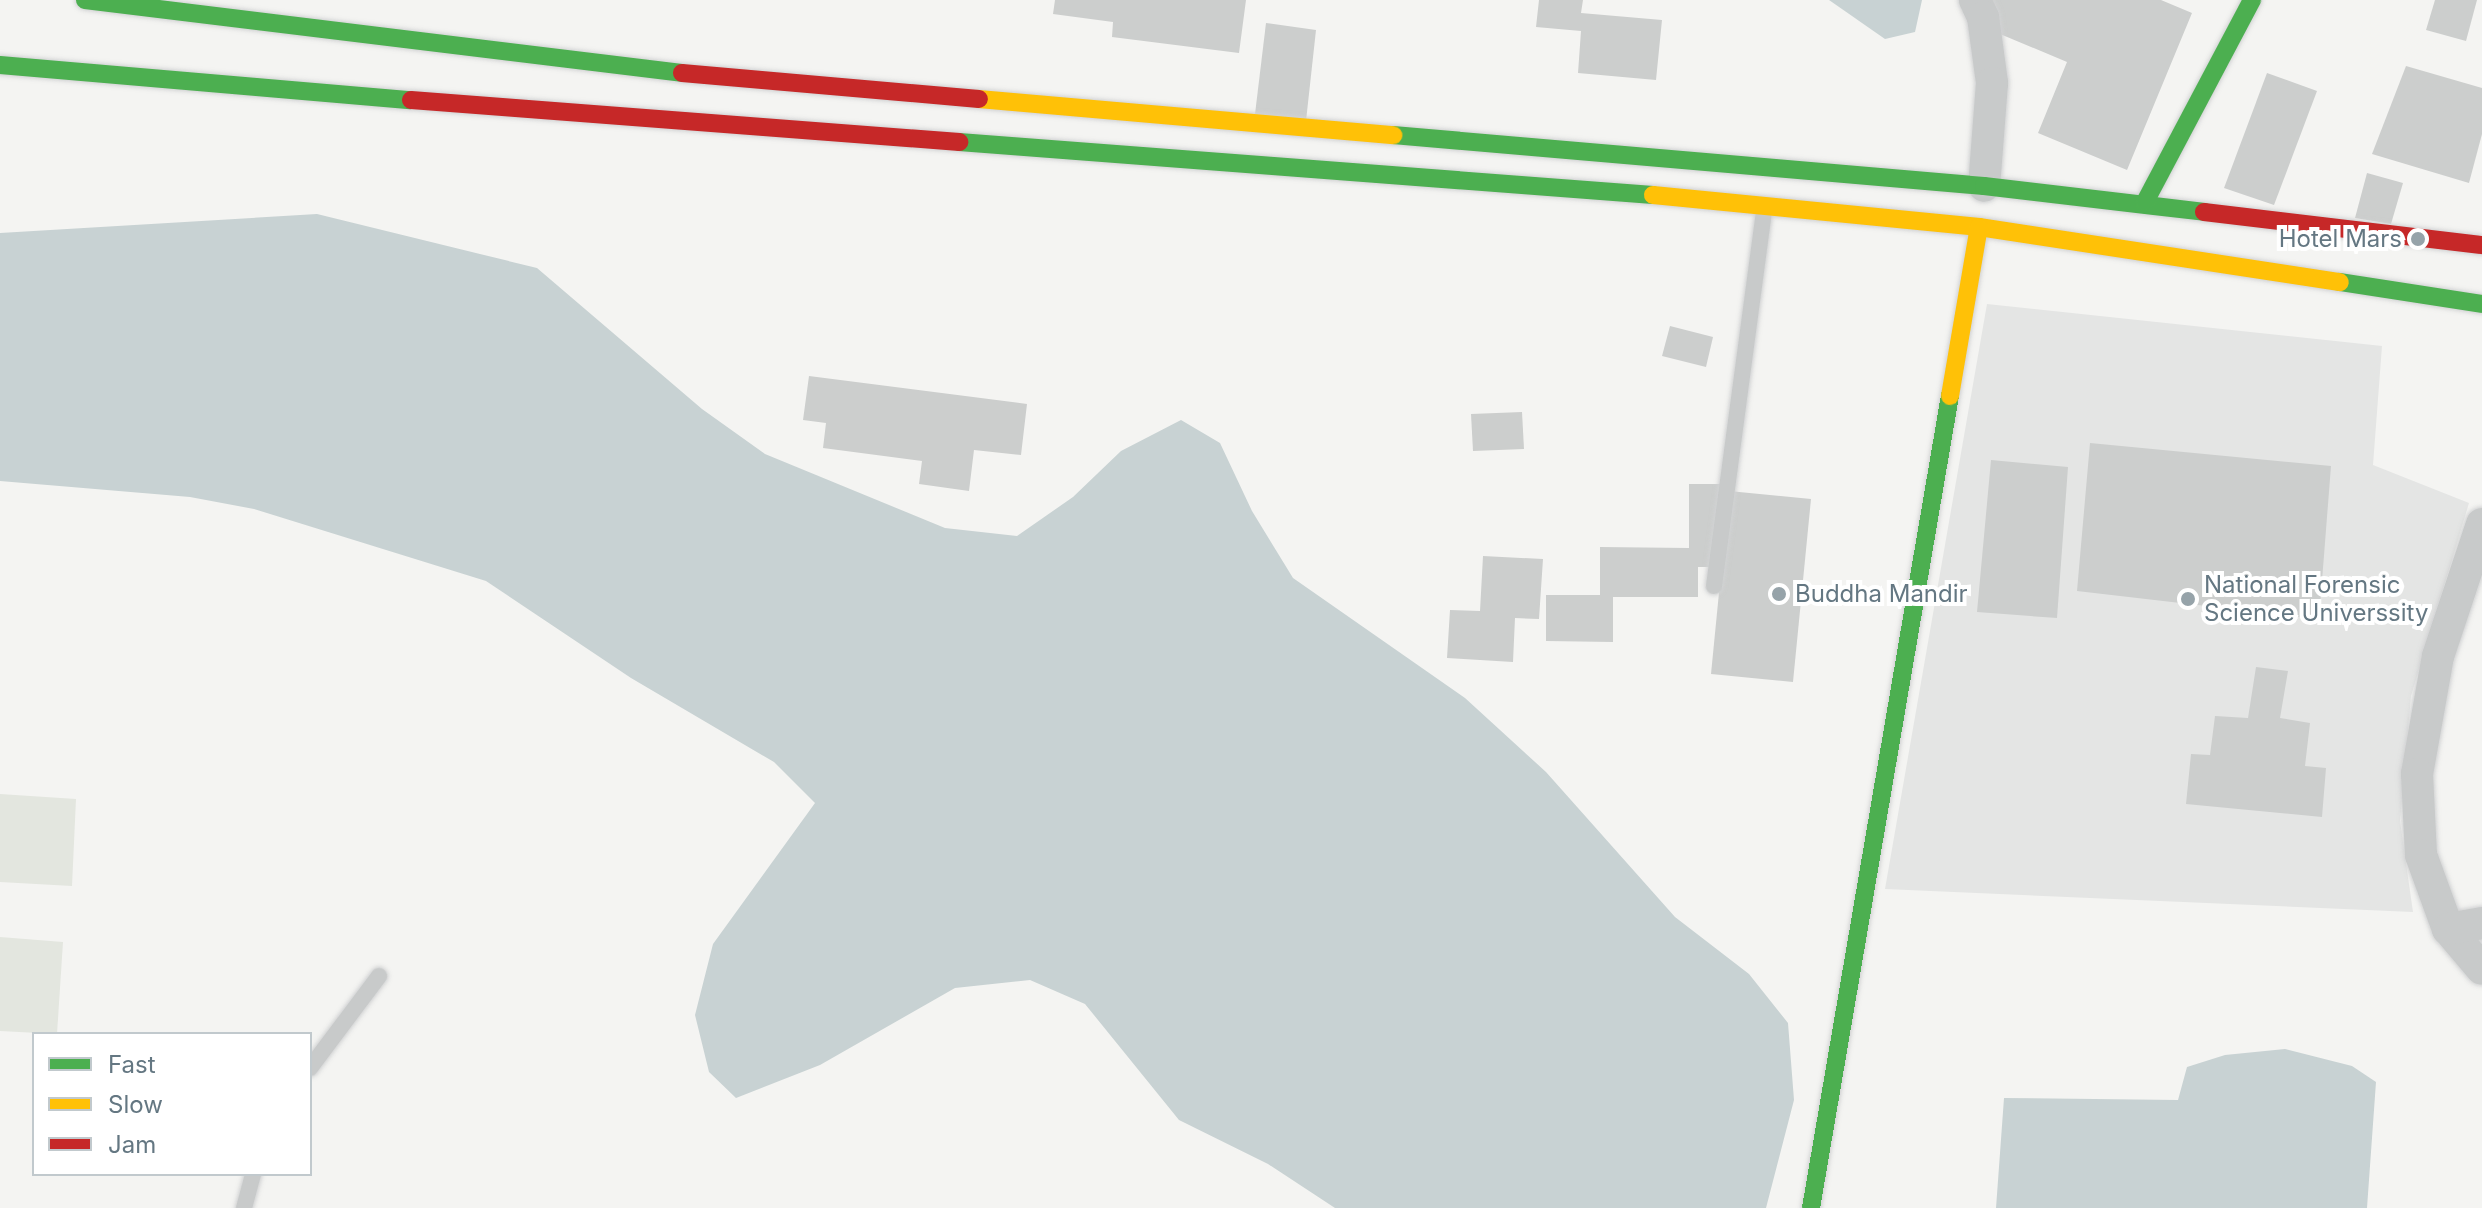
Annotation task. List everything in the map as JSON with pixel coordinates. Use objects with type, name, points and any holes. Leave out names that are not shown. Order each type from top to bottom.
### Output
[{"type":"main road","points":[[85,0],[653,71],[1984,186],[2145,202],[2482,245]]},
{"type":"main road","points":[[2145,202],[2252,0]]},
{"type":"main road","points":[[0,65],[64,74],[1765,203],[1979,227],[2482,304]]},
{"type":"main road","points":[[1811,1208],[1979,227]]},
{"type":"street","points":[[1975,0],[1983,17],[1992,83],[1984,186]]},
{"type":"street","points":[[2482,524],[2438,656],[2417,774],[2421,855],[2448,929],[2482,969]]},
{"type":"street","points":[[2448,929],[2482,923]]},
{"type":"lane","points":[[1714,586],[1765,203]]},
{"type":"lane","points":[[312,1065],[379,976]]},
{"type":"lane","points":[[244,1208],[252,1176]]},
{"type":"shaded area","points":[[1829,0],[1922,0],[1915,32],[1885,39]]},
{"type":"shaded area","points":[[317,214],[537,268],[702,409],[765,454],[945,528],[1017,536],[1073,497],[1121,451],[1181,420],[1220,443],[1252,511],[1293,578],[1465,698],[1546,772],[1675,917],[1749,974],[1788,1023],[1794,1100],[1766,1208],[1335,1208],[1268,1164],[1179,1120],[1085,1004],[1030,980],[955,988],[820,1065],[736,1098],[709,1072],[695,1015],[713,944],[815,803],[774,762],[631,678],[486,581],[254,509],[190,497],[0,481],[0,233]]},
{"type":"shaded area","name":"National Forensic Science Universsity","points":[[1987,304],[2382,346],[2373,465],[2469,503],[2411,696],[2400,821],[2413,912],[1885,889]]},
{"type":"shaded area","points":[[0,794],[76,799],[72,886],[0,882]]},
{"type":"shaded area","points":[[0,937],[63,942],[57,1032],[0,1031]]},
{"type":"shaded area","points":[[2285,1049],[2352,1066],[2376,1082],[2367,1208],[1996,1208],[2004,1098],[2178,1100],[2187,1067],[2225,1055]]},
{"type":"building","points":[[1055,0],[1246,0],[1239,53],[1112,37],[1113,22],[1053,14]]},
{"type":"building","points":[[1539,0],[1583,0],[1581,13],[1662,20],[1656,80],[1578,73],[1581,31],[1536,27]]},
{"type":"building","points":[[1991,0],[2161,0],[2192,13],[2127,170],[2038,133],[2067,62],[1981,26]]},
{"type":"building","points":[[2435,0],[2477,0],[2466,41],[2426,30]]},
{"type":"building","points":[[1266,23],[1316,30],[1306,121],[1255,114]]},
{"type":"building","points":[[2406,66],[2482,88],[2482,134],[2469,183],[2372,154]]},
{"type":"building","points":[[2267,73],[2317,91],[2274,205],[2224,188]]},
{"type":"building","points":[[2367,173],[2403,183],[2391,224],[2355,218]]},
{"type":"building","points":[[1670,326],[1713,337],[1706,367],[1662,356]]},
{"type":"building","points":[[809,376],[1027,404],[1021,455],[974,450],[969,491],[919,484],[922,461],[823,448],[826,423],[803,420]]},
{"type":"building","points":[[1522,412],[1524,449],[1473,451],[1471,414]]},
{"type":"building","points":[[2090,443],[2331,466],[2319,619],[2077,591]]},
{"type":"building","points":[[1991,460],[2068,467],[2057,618],[1977,612]]},
{"type":"building","points":[[1689,484],[1720,484],[1720,567],[1698,567],[1698,597],[1613,597],[1613,642],[1546,641],[1546,595],[1600,595],[1600,547],[1689,548]]},
{"type":"building","points":[[1729,491],[1811,499],[1793,682],[1711,674]]},
{"type":"building","points":[[1483,556],[1543,559],[1539,619],[1515,618],[1513,662],[1447,658],[1450,610],[1480,611]]},
{"type":"building","points":[[2256,667],[2288,671],[2280,718],[2310,723],[2305,766],[2326,768],[2322,817],[2186,804],[2191,754],[2210,755],[2215,716],[2248,718]]},
{"type":"traffic: fast","points":[[85,0],[682,73]]},
{"type":"traffic: fast","points":[[2145,202],[2252,0]]},
{"type":"traffic: fast","points":[[0,65],[411,100]]},
{"type":"traffic: fast","points":[[1393,135],[1984,186],[2204,212]]},
{"type":"traffic: fast","points":[[959,142],[1653,195]]},
{"type":"traffic: fast","points":[[2340,282],[2482,304]]},
{"type":"traffic: fast","points":[[1811,1208],[1950,396]]},
{"type":"traffic: slow","points":[[979,99],[1393,135]]},
{"type":"traffic: slow","points":[[1653,195],[1979,227],[2340,282]]},
{"type":"traffic: slow","points":[[1950,396],[1979,227]]},
{"type":"traffic: jam","points":[[682,73],[979,99]]},
{"type":"traffic: jam","points":[[411,100],[959,142]]},
{"type":"traffic: jam","points":[[2204,212],[2482,245]]},
{"type":"place","name":"Hotel Mars","points":[[2418,239]]},
{"type":"place","name":"Buddha Mandir","points":[[1779,594]]},
{"type":"place","name":"National Forensic Science Universsity","points":[[2188,599]]}]
